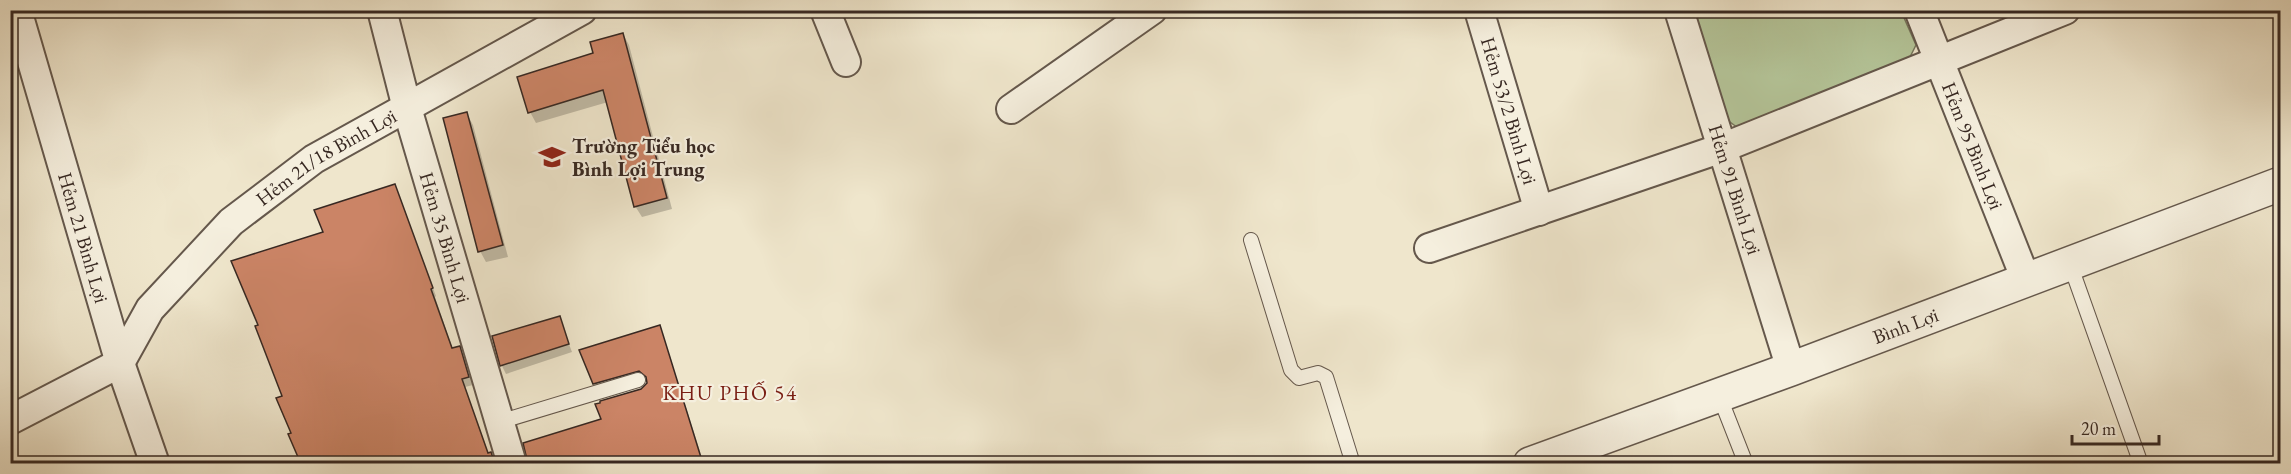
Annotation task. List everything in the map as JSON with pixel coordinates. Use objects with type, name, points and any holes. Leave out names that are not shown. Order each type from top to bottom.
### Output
[{"type":"street","name":"Hẻm 21 Bình Lợi","points":[[17,10],[120,363],[155,464]]},
{"type":"street","name":"Hẻm 35 Bình Lợi","points":[[382,10],[407,108],[512,464]]},
{"type":"street","name":"Hẻm 21/18 Bình Lợi","points":[[120,363],[150,309],[231,222],[315,159],[582,10]]},
{"type":"street","points":[[825,10],[846,62]]},
{"type":"street","points":[[1011,109],[1152,10]]},
{"type":"street","name":"Hẻm 53/2 Bình Lợi","points":[[1479,10],[1539,211]]},
{"type":"street","name":"Hẻm 91 Bình Lợi","points":[[1679,10],[1791,369]]},
{"type":"street","name":"Hẻm 95 Bình Lợi","points":[[1919,10],[2026,280]]},
{"type":"street","name":"Hẻm 53/2 Bình Lợi","points":[[1429,249],[1722,148],[2065,10]]},
{"type":"street","name":"Bình Lợi","points":[[1530,464],[1791,369],[2280,184]]},
{"type":"street","points":[[10,420],[120,363]]},
{"type":"lane","points":[[1251,240],[1291,370],[1299,378],[1317,373],[1326,377],[1353,464]]},
{"type":"lane","points":[[2070,264],[2141,464]]},
{"type":"lane","points":[[499,422],[638,380]]},
{"type":"lane","points":[[1719,395],[1746,464]]},
{"type":"green space","points":[[1692,11],[1901,11],[1916,45],[1909,59],[1738,128],[1726,119]]},
{"type":"building","points":[[623,33],[667,198],[634,207],[603,90],[528,113],[517,77],[593,53],[590,42]]},
{"type":"building","points":[[467,112],[503,245],[478,252],[443,118]]},
{"type":"building","points":[[395,184],[452,348],[460,346],[469,377],[462,379],[488,453],[491,452],[495,464],[301,464],[288,434],[291,433],[276,398],[282,396],[255,326],[258,325],[231,261],[323,232],[314,210]]},
{"type":"building","points":[[560,316],[569,344],[500,366],[492,336]]},
{"type":"building","points":[[660,325],[703,464],[528,464],[523,443],[601,419],[595,404],[641,389],[647,383],[646,377],[639,371],[593,384],[579,350]]},
{"type":"place","name":"Trường Tiểu học Bình Lợi Trung","points":[[552,157]]},
{"type":"district","name":"KHU PHỐ 54","points":[[730,392]]}]
